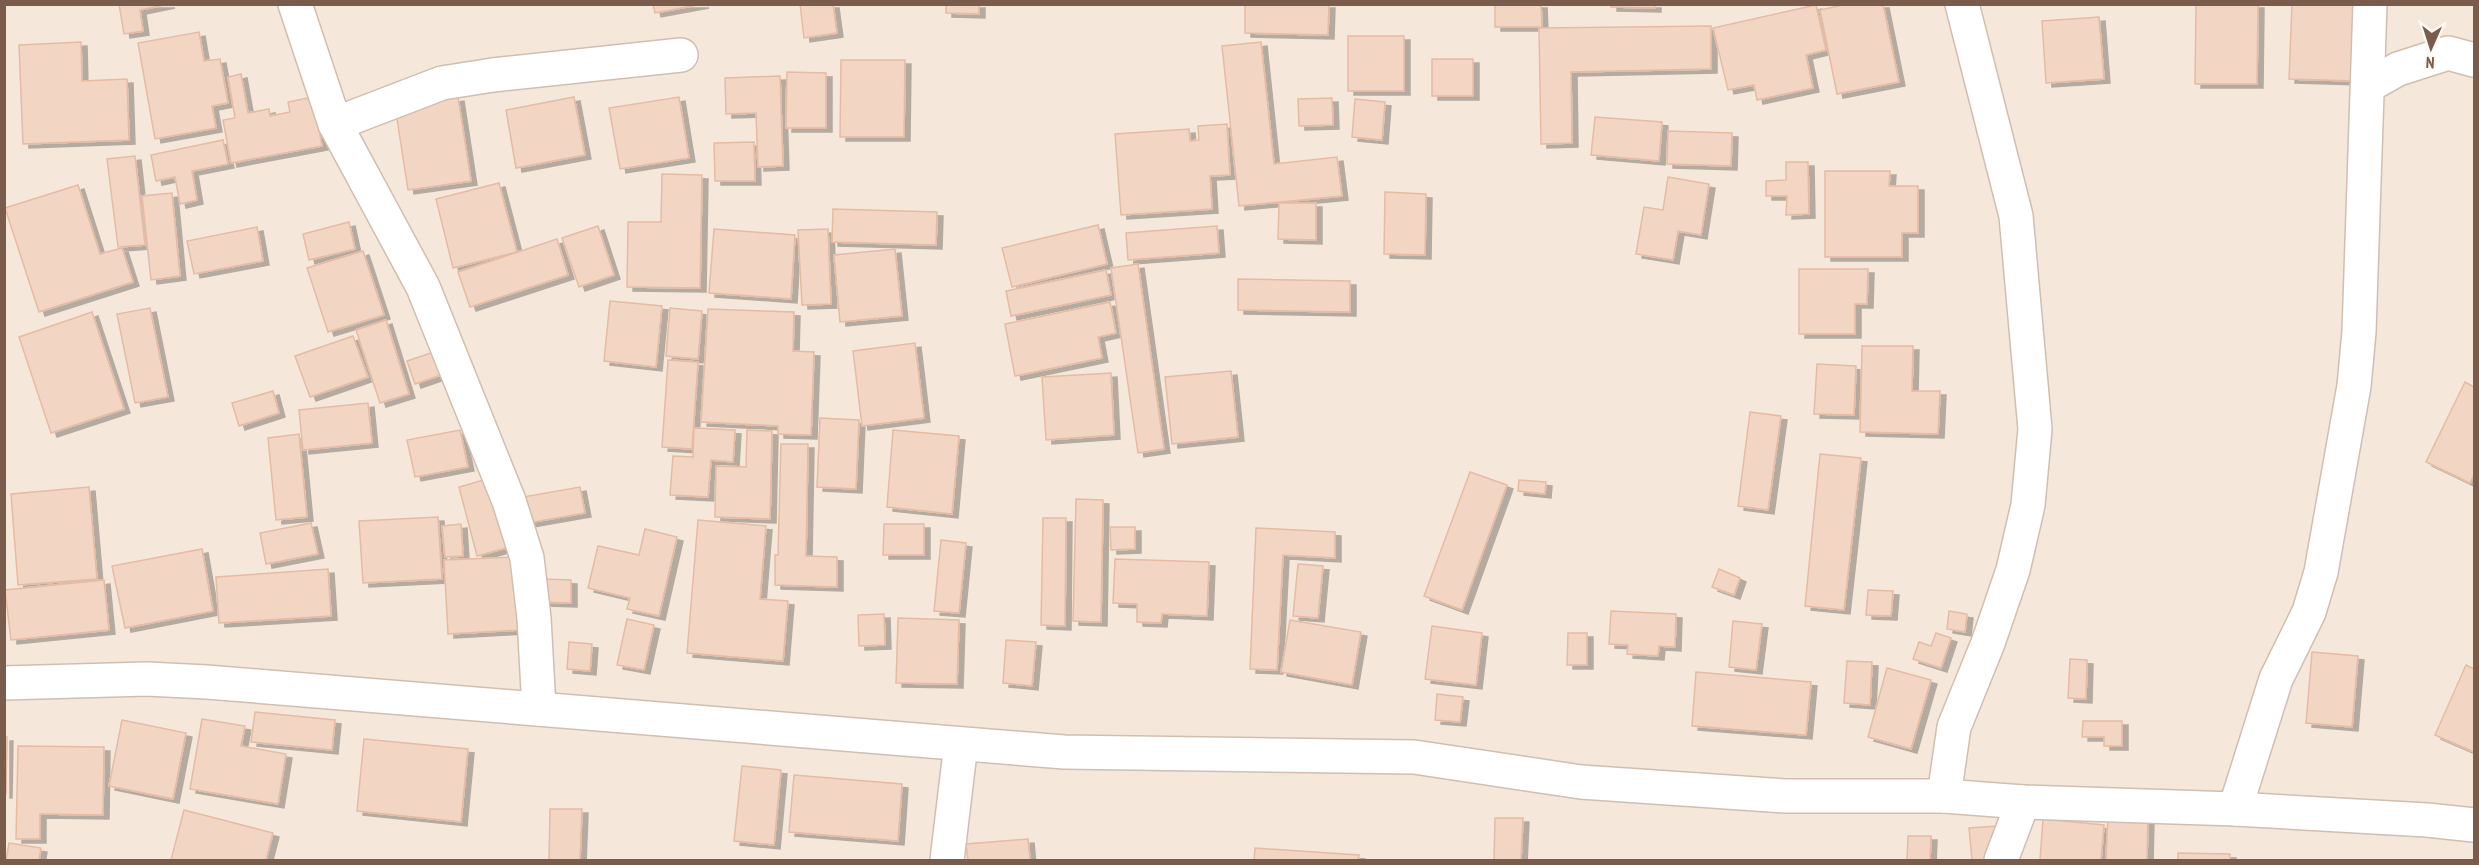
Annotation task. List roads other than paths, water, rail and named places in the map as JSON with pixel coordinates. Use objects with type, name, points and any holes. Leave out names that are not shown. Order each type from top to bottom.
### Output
[{"type":"street","points":[[296,4],[335,124],[423,287],[509,501],[527,558],[534,618],[539,709]]},
{"type":"street","points":[[1944,796],[1954,727],[1988,643],[2018,548],[2028,505],[2035,429],[2016,216],[1962,4]]},
{"type":"street","points":[[2235,809],[2276,679],[2309,612],[2321,572],[2354,386],[2360,333],[2370,4]]},
{"type":"street","points":[[2368,86],[2398,69],[2448,52],[2475,60]]},
{"type":"street","points":[[335,124],[442,84],[493,75],[681,55]]},
{"type":"street","points":[[4,683],[147,679],[207,682],[1064,752],[1414,758],[1581,782],[1785,795],[1944,796],[2023,802],[2235,809],[2475,825]]},
{"type":"street","points":[[947,861],[961,744]]},
{"type":"street","points":[[2001,861],[2023,802]]}]
